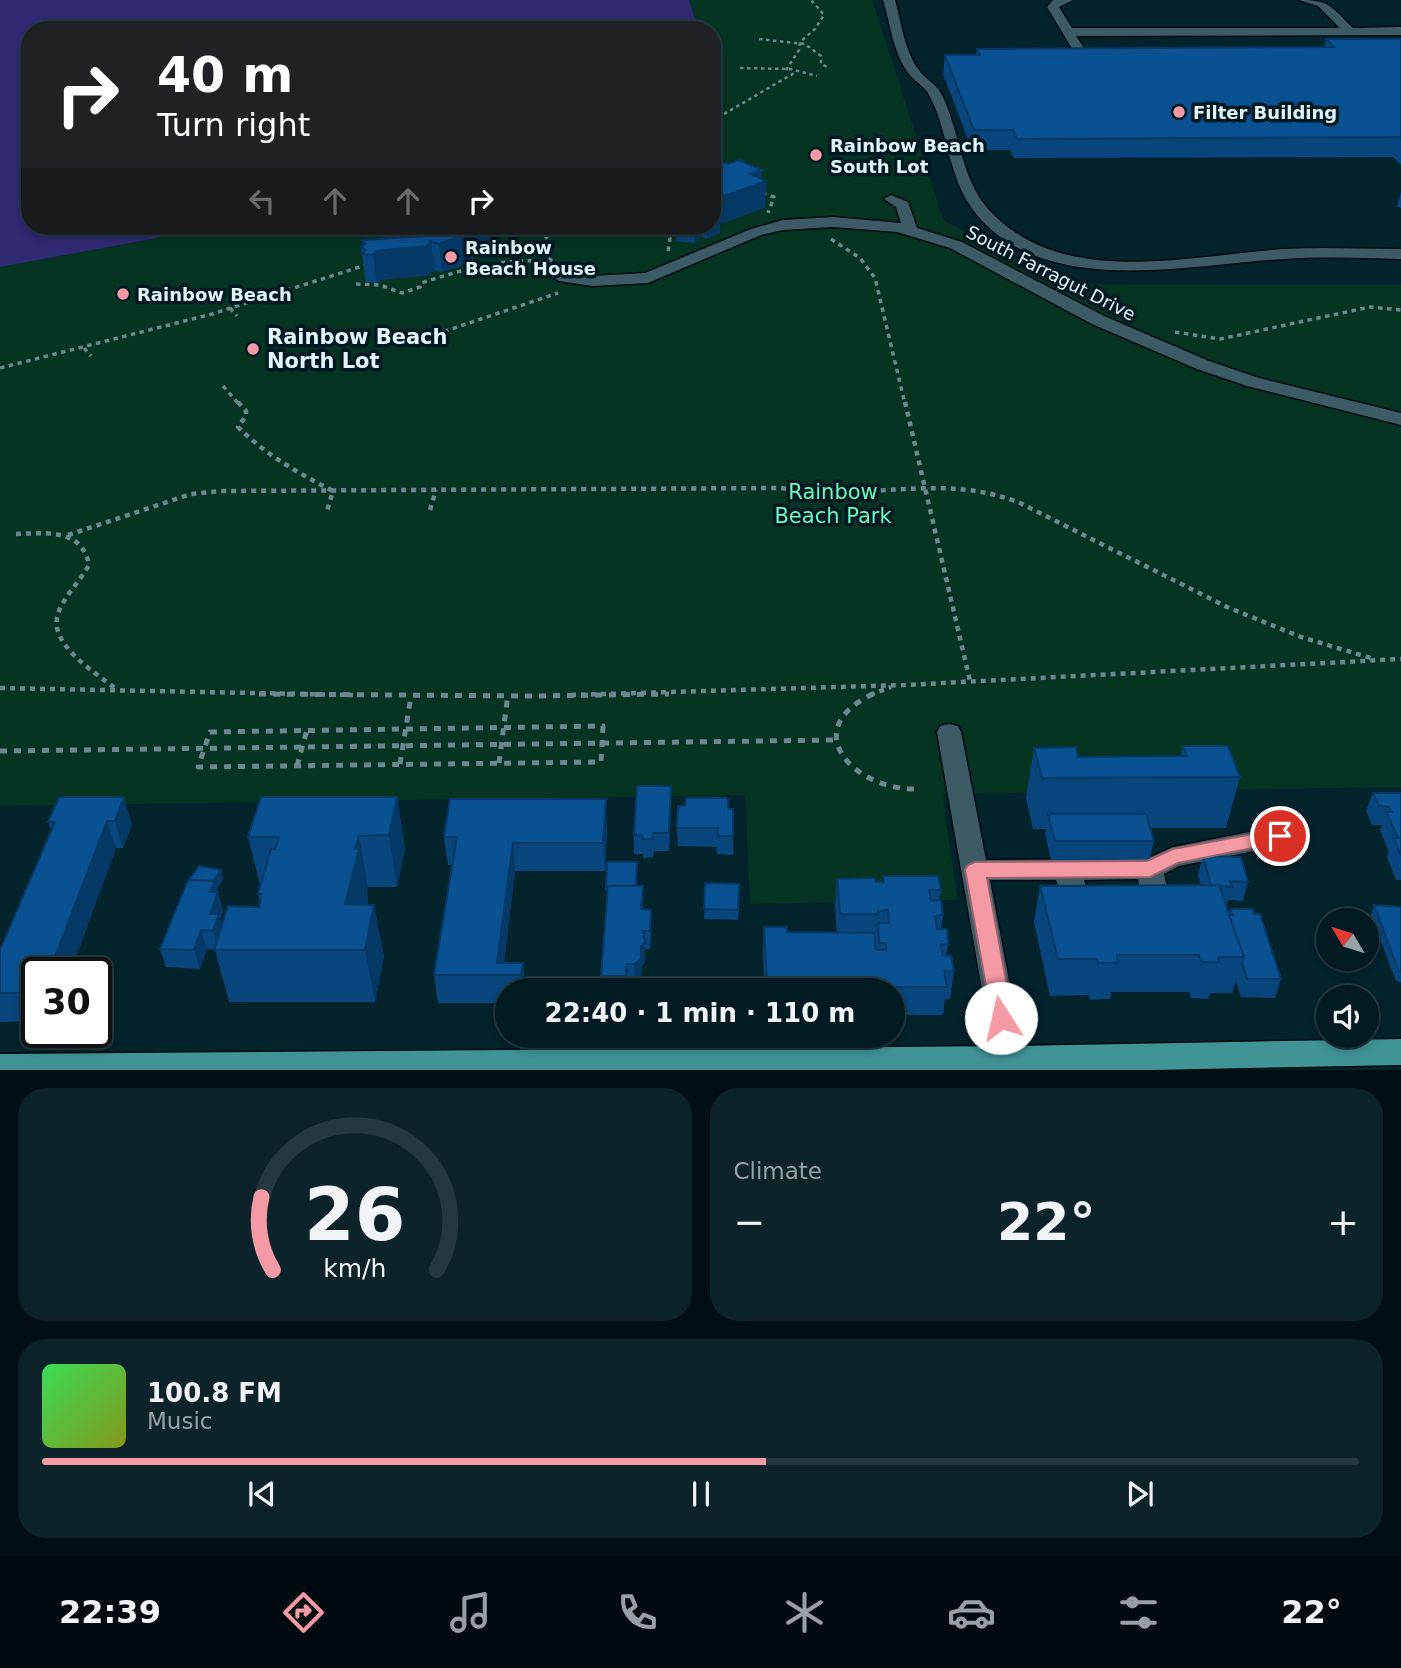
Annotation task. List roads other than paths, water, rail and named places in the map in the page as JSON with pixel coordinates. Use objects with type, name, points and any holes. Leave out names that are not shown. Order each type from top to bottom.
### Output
[{"type":"main road","points":[[0,1067],[1010,1064],[1401,1052]]},
{"type":"street","points":[[888,0],[912,71],[933,91],[964,179],[983,212],[1019,241],[1075,260],[1135,268],[1272,254],[1401,254]]},
{"type":"street","points":[[1047,58],[1069,57],[1080,51],[1053,7],[1057,2],[1068,0]]},
{"type":"street","points":[[1305,0],[1325,6],[1350,31]]},
{"type":"street","points":[[1069,32],[1401,31]]},
{"type":"street","name":"South Farragut Drive","points":[[557,268],[592,281],[648,278],[756,232],[783,225],[833,222],[904,228],[956,245],[1098,320],[1203,365],[1279,389],[1401,419]]},
{"type":"street","points":[[949,732],[1010,1064]]},
{"type":"street","points":[[975,870],[1150,869],[1173,857],[1280,836]]},
{"type":"street","points":[[1067,870],[1080,912],[1158,914],[1150,869]]},
{"type":"place","name":"Filter Building","points":[[1179,112]]},
{"type":"place","name":"Rainbow Beach South Lot","points":[[816,155]]},
{"type":"place","name":"Rainbow Beach House","points":[[451,257]]},
{"type":"place","name":"Rainbow Beach","points":[[123,294]]},
{"type":"place","name":"Rainbow Beach North Lot","points":[[253,349]]},
{"type":"park label","name":"Rainbow Beach Park","points":[[833,504]]}]
